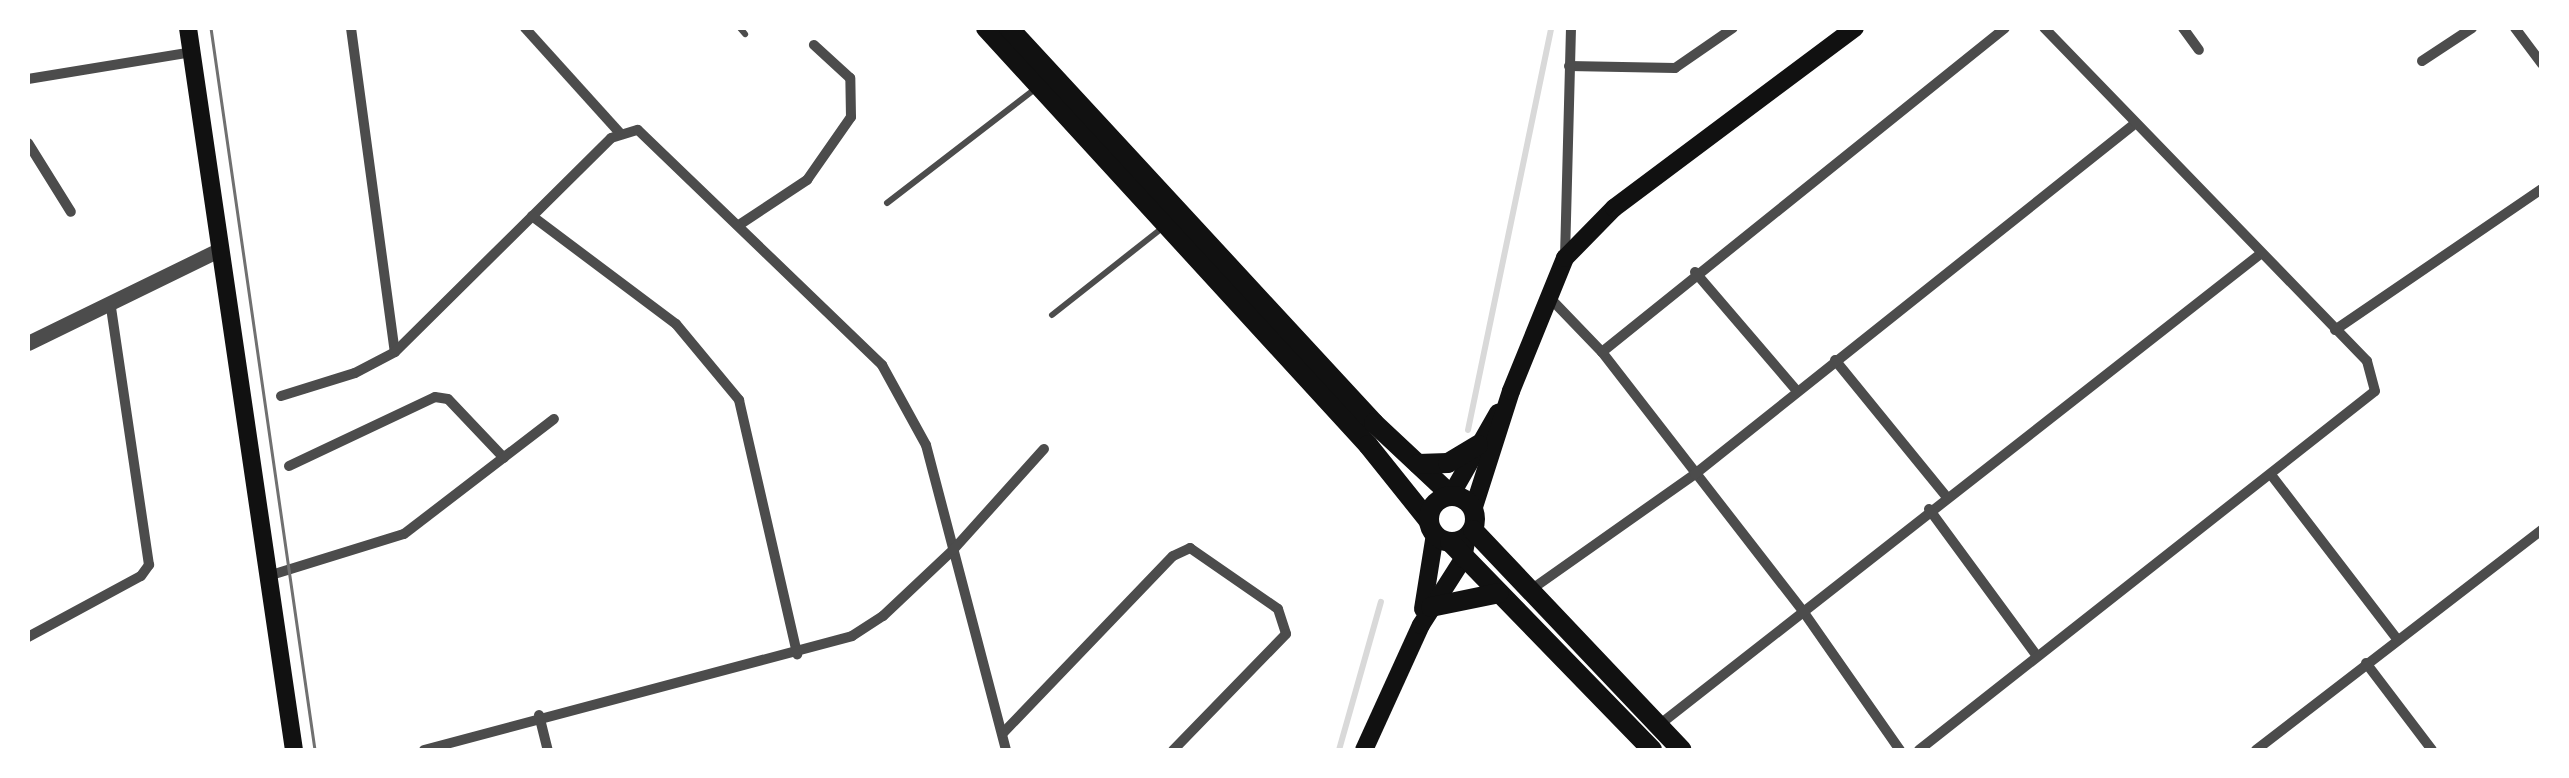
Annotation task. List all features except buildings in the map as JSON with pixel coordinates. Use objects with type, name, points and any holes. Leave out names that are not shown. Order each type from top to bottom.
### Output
[{"type":"highway","points":[[986,28],[1368,445],[1455,533],[1532,589],[1682,750]]},
{"type":"highway","points":[[1008,28],[1452,496],[1455,533]]},
{"type":"highway","points":[[1418,464],[1448,463],[1478,446]]},
{"type":"highway","points":[[1452,496],[1432,507],[1498,593],[1652,750]]},
{"type":"highway","points":[[1426,616],[1498,593]]},
{"type":"main road","points":[[188,28],[294,750]]},
{"type":"main road","points":[[1364,750],[1426,616],[1455,533],[1566,258],[1614,208],[1855,28]]},
{"type":"main road","points":[[1452,496],[1511,391]]},
{"type":"main road","points":[[1426,616],[1455,533]]},
{"type":"street","points":[[350,28],[395,352]]},
{"type":"street","points":[[524,28],[620,132],[648,137],[882,365],[926,445],[1006,750]]},
{"type":"street","points":[[1566,258],[1571,28]]},
{"type":"street","points":[[1570,66],[1675,68],[1733,28]]},
{"type":"street","points":[[1602,352],[1696,272],[2005,28]]},
{"type":"street","points":[[1918,750],[2272,476],[2375,391],[2366,361],[2132,126],[2044,28]]},
{"type":"street","points":[[2183,28],[2200,50]]},
{"type":"street","points":[[2422,61],[2472,28]]},
{"type":"street","points":[[2514,28],[2542,64]]},
{"type":"street","points":[[739,225],[808,180],[851,117],[850,78],[814,45]]},
{"type":"street","points":[[28,79],[192,52]]},
{"type":"street","points":[[1532,589],[1696,474],[2132,126]]},
{"type":"street","points":[[281,396],[355,374],[395,352],[620,132]]},
{"type":"street","points":[[28,142],[71,212]]},
{"type":"street","points":[[2335,330],[2542,188]]},
{"type":"street","points":[[532,216],[676,324],[740,400],[797,654]]},
{"type":"street","points":[[29,340],[219,250]]},
{"type":"street","points":[[1659,725],[1805,614],[1945,495],[2259,255]]},
{"type":"street","points":[[1696,272],[1797,391]]},
{"type":"street","points":[[1548,296],[1602,352],[1805,614],[1900,750]]},
{"type":"street","points":[[28,637],[141,576],[149,564],[110,302]]},
{"type":"street","points":[[1836,360],[1945,495]]},
{"type":"street","points":[[290,466],[435,398],[448,400],[504,458]]},
{"type":"street","points":[[266,576],[404,534],[554,419]]},
{"type":"street","points":[[424,750],[539,715],[797,654],[852,636],[884,616],[953,550],[1044,449]]},
{"type":"street","points":[[2272,476],[2398,640]]},
{"type":"street","points":[[1929,509],[2037,656]]},
{"type":"street","points":[[2256,750],[2542,530]]},
{"type":"street","points":[[1003,733],[1173,556],[1190,548],[1278,609],[1286,634],[1173,750]]},
{"type":"street","points":[[2366,663],[2432,750]]},
{"type":"street","points":[[539,715],[548,750]]},
{"type":"lane","points":[[886,203],[1040,86]]},
{"type":"lane","points":[[1052,315],[1167,224]]},
{"type":"waterway","points":[[1468,430],[1551,28]]},
{"type":"waterway","points":[[1339,750],[1381,602]]},
{"type":"tram line","points":[[211,28],[315,750]]}]
